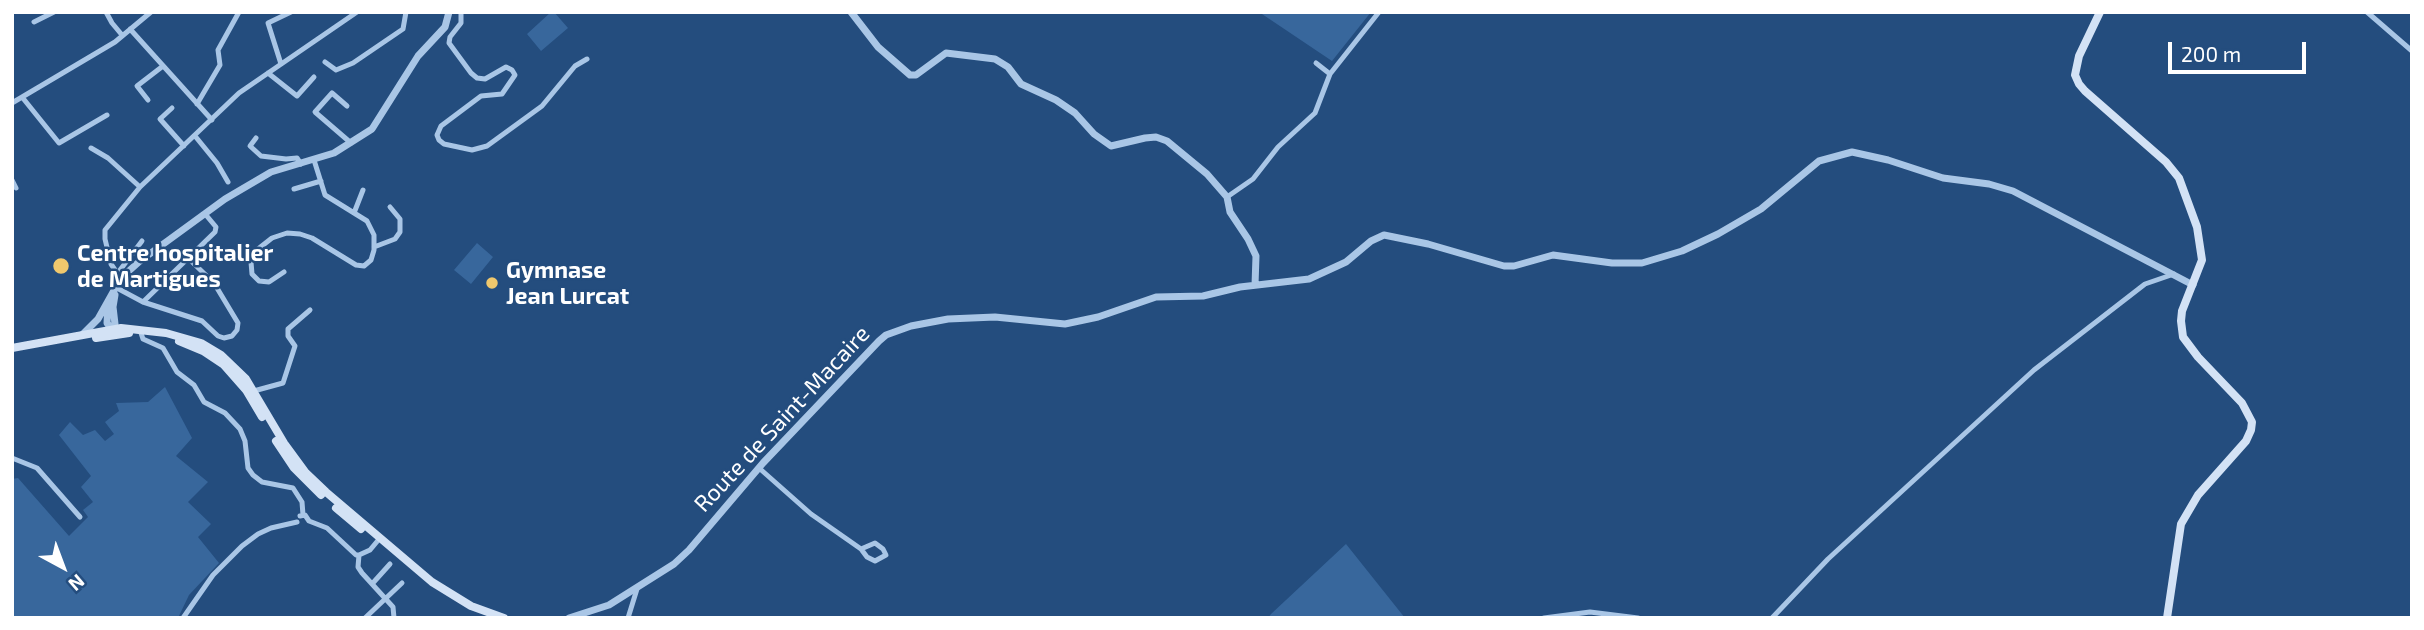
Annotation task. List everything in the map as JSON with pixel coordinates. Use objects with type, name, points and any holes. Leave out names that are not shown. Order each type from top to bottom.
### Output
[{"type":"main road","points":[[2100,12],[2079,55],[2075,75],[2085,91],[2166,163],[2179,178],[2202,247],[2202,260],[2180,321],[2183,337],[2198,357],[2242,403],[2250,417],[2251,430],[2246,441],[2198,495],[2181,524],[2167,618]]},
{"type":"main road","points":[[113,331],[141,333],[179,341],[203,351],[224,365],[251,392]]},
{"type":"main road","points":[[12,351],[113,331],[152,331],[192,339],[213,349],[230,362],[306,473],[430,588],[462,607],[501,617]]},
{"type":"main road","points":[[378,540],[442,589],[471,606],[501,617]]},
{"type":"street","points":[[34,22],[54,12]]},
{"type":"street","points":[[106,12],[122,35]]},
{"type":"street","points":[[12,103],[106,47],[151,12]]},
{"type":"street","points":[[197,104],[220,65],[218,50],[239,12]]},
{"type":"street","points":[[281,64],[268,23],[291,12]]},
{"type":"street","points":[[120,278],[109,257],[105,230],[140,187],[239,93],[357,12]]},
{"type":"street","points":[[325,62],[336,71],[353,63],[402,29],[405,12]]},
{"type":"street","points":[[120,278],[225,199],[262,177],[277,169],[334,153],[372,129],[418,56],[449,22],[449,12]]},
{"type":"street","points":[[461,12],[461,23],[450,37],[449,43],[471,73],[477,78],[485,79],[506,67],[512,70],[514,75],[502,94],[481,96],[441,126],[437,135],[443,144],[472,149],[490,144],[542,106],[575,66],[587,59]]},
{"type":"street","points":[[851,12],[878,47],[910,75],[916,75],[946,53],[995,59],[1008,67],[1021,84],[1056,100],[1075,113],[1094,134],[1111,146],[1156,137],[1167,141],[1208,174],[1227,197],[1230,212],[1256,256],[1255,285]]},
{"type":"street","points":[[1227,197],[1253,179],[1278,147],[1315,113],[1330,75],[1379,12]]},
{"type":"street","points":[[2367,12],[2412,51]]},
{"type":"street","points":[[130,29],[212,120]]},
{"type":"street","points":[[1316,63],[1330,75]]},
{"type":"street","points":[[148,100],[138,86],[163,66]]},
{"type":"street","points":[[268,73],[297,96],[314,77]]},
{"type":"street","points":[[347,106],[332,93],[316,112],[351,143]]},
{"type":"street","points":[[22,97],[59,143],[107,114]]},
{"type":"street","points":[[172,108],[160,119],[184,146]]},
{"type":"street","points":[[195,136],[217,163],[228,182]]},
{"type":"street","points":[[256,138],[250,146],[261,156],[296,158],[301,164]]},
{"type":"street","points":[[90,148],[108,158],[140,187]]},
{"type":"street","name":"Route de Saint-Macaire","points":[[569,618],[609,606],[674,564],[759,468],[879,341],[901,328],[948,319],[995,317],[1065,324],[1098,317],[1156,298],[1203,296],[1255,285],[1309,279],[1339,266],[1371,241],[1384,235],[1428,244],[1504,266],[1514,266],[1553,255],[1642,263],[1682,251],[1718,234],[1761,209],[1819,161],[1852,152],[1888,160],[1943,178],[1990,184],[2013,191],[2193,285]]},
{"type":"street","points":[[284,272],[269,282],[259,281],[252,274],[251,262],[258,249],[272,238],[287,233],[312,238],[356,265],[364,266],[371,260],[374,235],[367,220],[325,195],[314,160]]},
{"type":"street","points":[[12,180],[16,188]]},
{"type":"street","points":[[293,188],[321,181]]},
{"type":"street","points":[[354,213],[363,190]]},
{"type":"street","points":[[374,247],[396,239],[400,232],[400,219],[390,206]]},
{"type":"street","points":[[143,302],[216,229],[206,215]]},
{"type":"street","points":[[113,331],[116,288],[142,241]]},
{"type":"street","points":[[116,288],[143,302],[202,321],[218,336],[232,336],[238,323],[214,283],[188,258]]},
{"type":"street","points":[[1772,618],[1828,559],[2034,370],[2145,284],[2174,274]]},
{"type":"street","points":[[83,337],[98,319],[116,288]]},
{"type":"street","points":[[108,301],[107,323],[113,331]]},
{"type":"street","points":[[251,392],[283,383],[295,346],[288,336],[288,329],[310,310]]},
{"type":"street","points":[[114,312],[123,323],[131,327],[161,330],[192,339]]},
{"type":"street","points":[[141,333],[143,339],[163,348],[177,372],[194,385],[204,402],[225,414],[240,429],[248,468],[253,475],[268,484],[293,488],[302,502],[303,515]]},
{"type":"street","points":[[12,458],[37,468],[80,517]]},
{"type":"street","points":[[759,468],[811,514],[861,549]]},
{"type":"street","points":[[303,515],[307,516],[309,521],[327,528],[351,551],[359,555]]},
{"type":"street","points":[[298,522],[303,515]]},
{"type":"street","points":[[298,522],[303,527],[309,521]]},
{"type":"street","points":[[183,618],[212,575],[242,546],[271,528],[298,522]]},
{"type":"street","points":[[359,555],[370,550],[378,540]]},
{"type":"street","points":[[359,555],[358,567],[393,607],[394,618]]},
{"type":"street","points":[[372,584],[390,564]]},
{"type":"street","points":[[365,618],[402,583]]},
{"type":"street","points":[[628,618],[636,589]]},
{"type":"street","points":[[1544,618],[1590,612],[1638,618]]},
{"type":"shaded area","points":[[551,12],[568,28],[541,51],[527,34]]},
{"type":"shaded area","points":[[1259,12],[1371,12],[1332,61]]},
{"type":"shaded area","points":[[477,243],[493,257],[471,284],[454,270]]},
{"type":"shaded area","points":[[165,387],[192,438],[176,456],[208,482],[188,502],[211,524],[198,537],[219,563],[189,595],[178,618],[12,618],[12,479],[18,478],[69,536],[88,517],[83,510],[93,502],[81,487],[91,476],[59,435],[70,422],[83,435],[95,430],[105,441],[114,434],[105,422],[119,411],[116,403],[148,402]]},
{"type":"shaded area","points":[[1346,544],[1405,618],[1268,618],[1271,614]]},
{"type":"place","name":"Centre hospitalier de Martigues","points":[[61,266]]},
{"type":"place","name":"Gymnase Jean Lurcat","points":[[492,283]]}]
